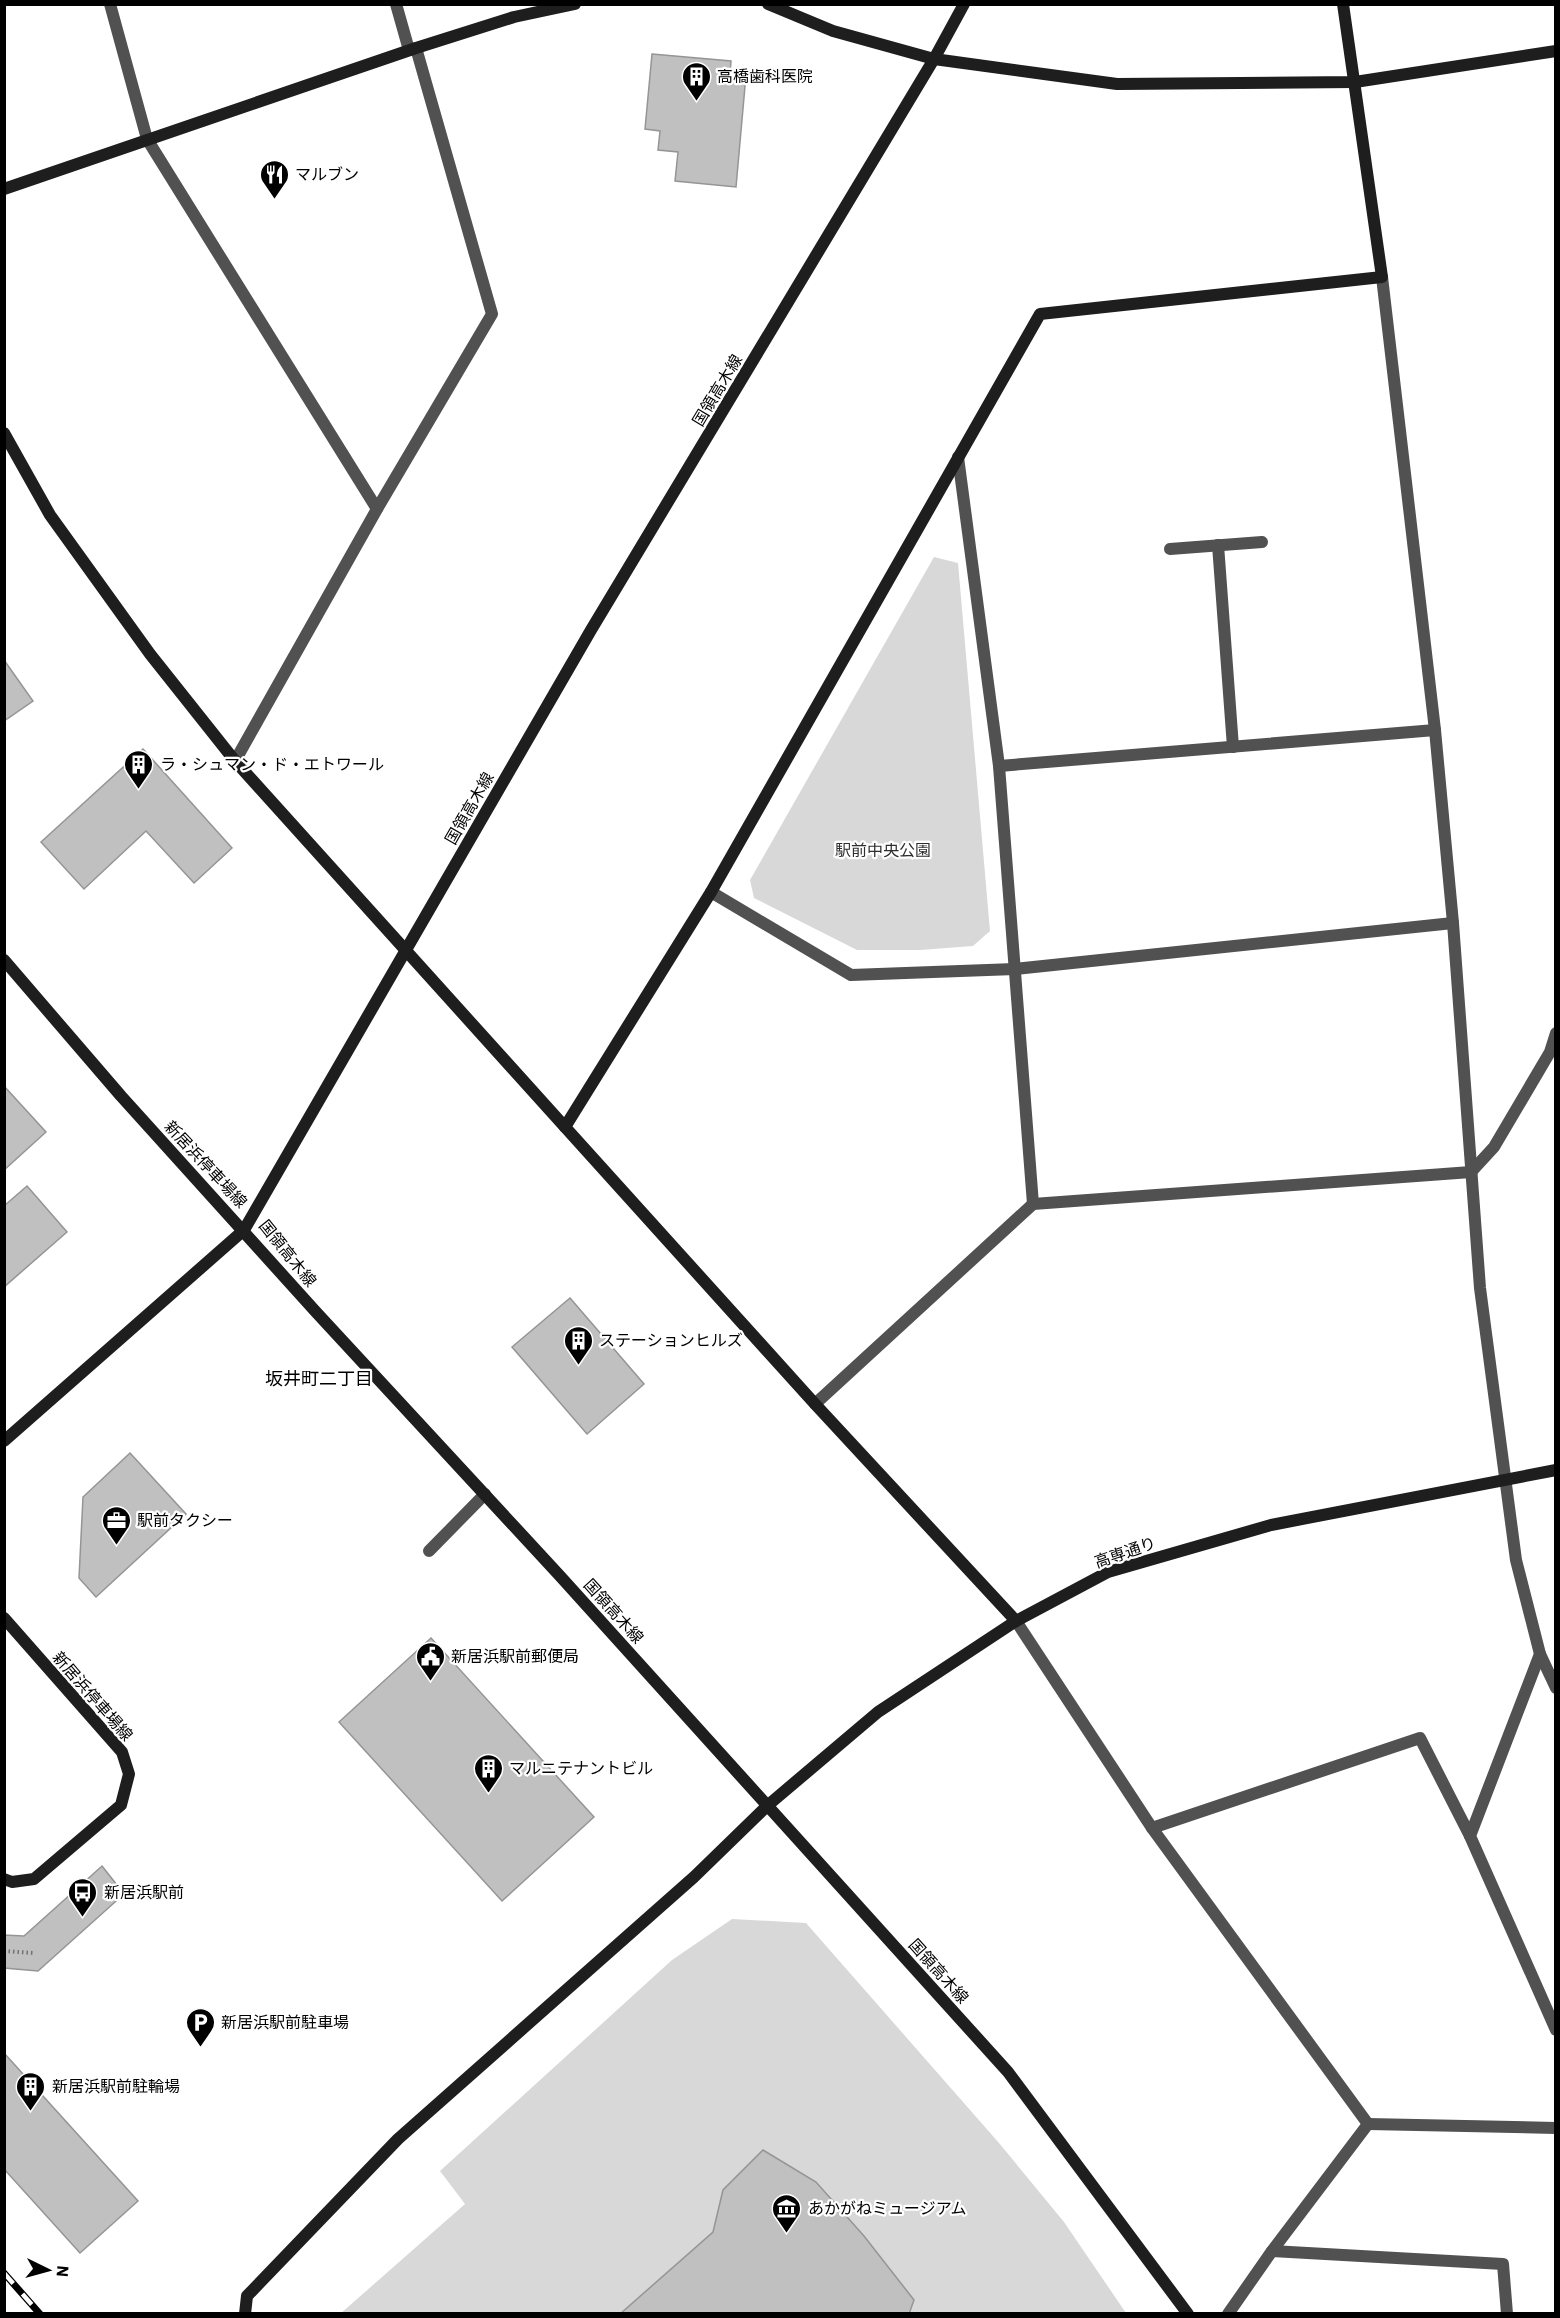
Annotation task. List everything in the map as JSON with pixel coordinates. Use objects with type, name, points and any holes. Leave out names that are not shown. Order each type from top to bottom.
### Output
[{"type":"street","points":[[110,4],[147,139],[377,509]]},
{"type":"street","points":[[235,761],[377,509],[492,314],[412,49],[396,4]]},
{"type":"street","points":[[4,189],[412,49],[514,17],[575,4]]},
{"type":"street","points":[[768,4],[833,31],[934,59],[1117,84],[1355,82],[1556,51]]},
{"type":"street","name":"国領高木線","points":[[964,4],[934,59],[591,630],[244,1230],[1008,2072],[1188,2313]]},
{"type":"street","points":[[1343,4],[1382,277],[1435,730],[1453,922],[1480,1288],[1504,1479],[1516,1560],[1540,1654],[1556,1688]]},
{"type":"street","points":[[565,1127],[711,892],[1040,314],[1382,277]]},
{"type":"street","points":[[4,433],[50,514],[150,654],[235,761],[814,1404],[1016,1621],[1152,1828],[1368,2124]]},
{"type":"street","points":[[958,457],[999,766],[1033,1204]]},
{"type":"street","points":[[1170,549],[1262,542]]},
{"type":"street","points":[[1218,545],[1233,747]]},
{"type":"street","points":[[999,766],[1435,730]]},
{"type":"street","points":[[711,892],[851,975],[1015,969],[1453,922]]},
{"type":"street","name":"新居浜停車場線","points":[[4,960],[121,1096],[244,1230],[4,1441]]},
{"type":"street","points":[[814,1404],[1033,1204],[1471,1172],[1494,1147],[1550,1052],[1556,1033]]},
{"type":"street","name":"高専通り","points":[[245,2313],[247,2296],[398,2139],[676,1893],[767,1806],[878,1712],[1016,1621],[1107,1572],[1238,1534],[1271,1525],[1556,1470]]},
{"type":"street","points":[[429,1551],[485,1494]]},
{"type":"street","name":"新居浜停車場線","points":[[4,1618],[122,1752],[129,1774],[121,1805],[34,1879],[12,1882],[4,1879]]},
{"type":"street","points":[[1470,1836],[1540,1654]]},
{"type":"street","points":[[1152,1828],[1420,1738],[1470,1836],[1556,2030]]},
{"type":"street","points":[[1368,2124],[1556,2128]]},
{"type":"street","points":[[1228,2313],[1272,2250],[1368,2124]]},
{"type":"street","points":[[1272,2250],[1503,2264],[1508,2313]]},
{"type":"path","points":[[4,1951],[33,1953]]},
{"type":"green space","name":"駅前中央公園","points":[[934,557],[958,563],[990,931],[973,946],[920,950],[857,950],[754,898],[750,880]]},
{"type":"green space","points":[[732,1919],[806,1923],[999,2143],[1064,2222],[1126,2313],[340,2314],[465,2204],[440,2171],[672,1960]]},
{"type":"building","name":"高橋歯科医院","points":[[652,54],[731,61],[730,74],[746,75],[736,187],[675,181],[678,152],[658,150],[660,131],[645,129]]},
{"type":"building","points":[[4,660],[33,701],[4,721]]},
{"type":"building","name":"ラ・シュマン・ド・エトワール","points":[[143,749],[232,848],[194,883],[146,831],[84,889],[41,842]]},
{"type":"building","points":[[4,1086],[46,1132],[4,1170]]},
{"type":"building","points":[[27,1186],[67,1232],[4,1287],[4,1206]]},
{"type":"building","name":"ステーションヒルズ","points":[[570,1298],[644,1384],[587,1434],[512,1347]]},
{"type":"building","name":"駅前タクシー","points":[[130,1453],[186,1514],[96,1597],[79,1578],[83,1497]]},
{"type":"building","name":"マルニテナントビル","points":[[431,1638],[594,1817],[502,1901],[339,1722]]},
{"type":"building","points":[[102,1866],[124,1894],[38,1971],[4,1968],[4,1935],[24,1936]]},
{"type":"building","name":"新居浜駅前駐輪場","points":[[4,2053],[138,2201],[80,2253],[4,2169]]},
{"type":"building","name":"あかがねミュージアム","points":[[763,2150],[816,2182],[864,2236],[914,2300],[909,2314],[620,2314],[713,2232],[723,2190]]},
{"type":"railway","points":[[4,2273],[40,2314]]},
{"type":"place","name":"高橋歯科医院","points":[[696,102]]},
{"type":"place","name":"マルブン","points":[[274,200]]},
{"type":"place","name":"ラ・シュマン・ド・エトワール","points":[[139,790]]},
{"type":"place","name":"ステーションヒルズ","points":[[578,1366]]},
{"type":"place","name":"駅前タクシー","points":[[116,1546]]},
{"type":"place","name":"新居浜駅前郵便局","points":[[430,1682]]},
{"type":"place","name":"マルニテナントビル","points":[[488,1794]]},
{"type":"place","name":"新居浜駅前","points":[[83,1918]]},
{"type":"place","name":"新居浜駅前駐車場","points":[[200,2048]]},
{"type":"place","name":"新居浜駅前駐輪場","points":[[31,2112]]},
{"type":"place","name":"あかがねミュージアム","points":[[787,2234]]},
{"type":"district","name":"坂井町二丁目","points":[[319,1378]]}]
